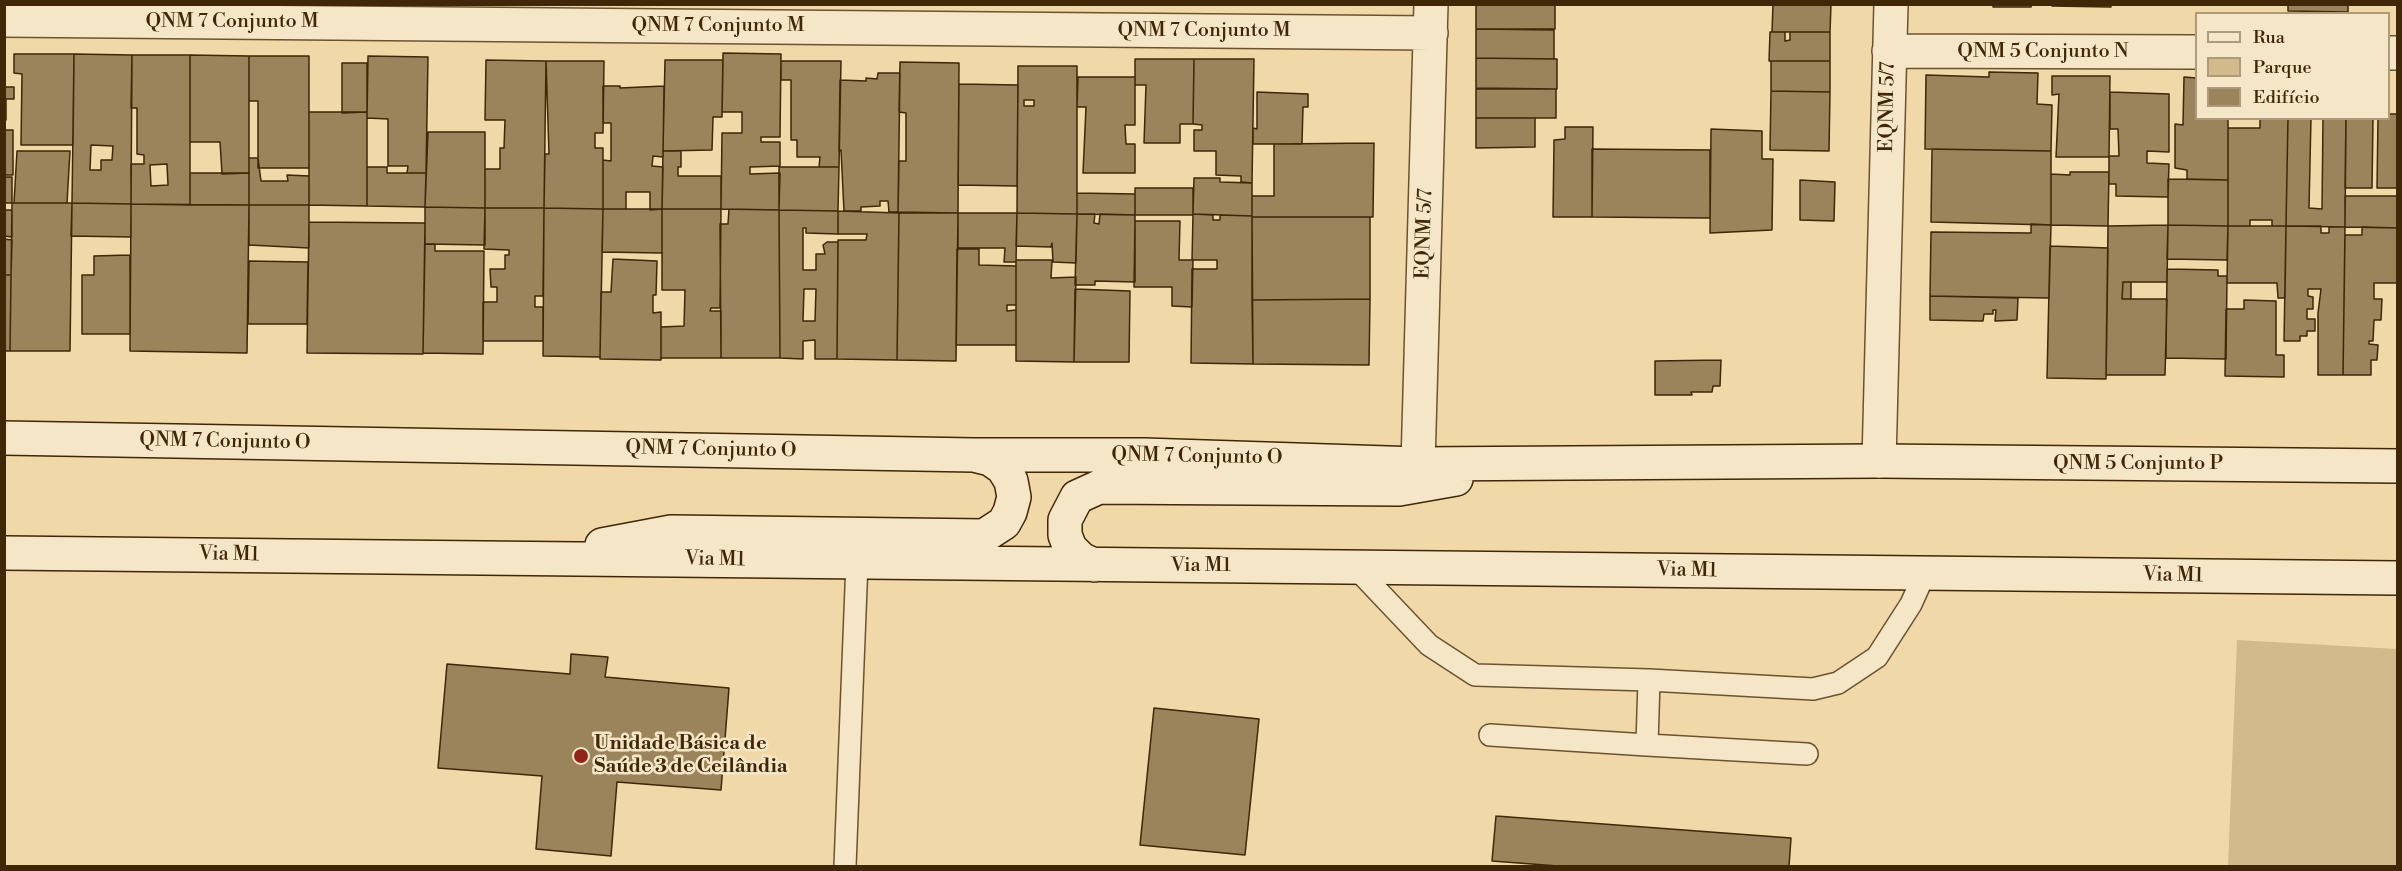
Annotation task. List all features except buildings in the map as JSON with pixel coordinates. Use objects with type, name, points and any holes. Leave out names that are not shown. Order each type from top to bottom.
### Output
[{"type":"main road","name":"EQNM 5/7","points":[[1879,461],[1891,4]]},
{"type":"main road","name":"EQNM 5/7","points":[[1418,464],[1431,19]]},
{"type":"main road","name":"QNM 7 Conjunto M","points":[[4,20],[1431,19]]},
{"type":"main road","name":"QNM 5 Conjunto N","points":[[1889,51],[2195,52]]},
{"type":"main road","name":"QNM 7 Conjunto O","points":[[4,438],[974,455],[1144,455],[1418,464]]},
{"type":"main road","points":[[536,558],[671,532],[984,536],[1004,523],[1014,497],[1011,481],[1003,468],[990,459],[974,455]]},
{"type":"main road","points":[[1418,464],[1879,461]]},
{"type":"main road","name":"QNM 5 Conjunto P","points":[[1879,461],[2397,466]]},
{"type":"main road","points":[[1094,565],[1081,559],[1070,549],[1065,535],[1065,520],[1077,497],[1099,487],[1398,489],[1544,464]]},
{"type":"main road","name":"Via M1","points":[[4,553],[2397,578]]},
{"type":"lane","points":[[845,867],[856,562]]},
{"type":"lane","points":[[1355,567],[1429,645],[1475,675],[1649,680],[1812,689],[1838,683],[1877,657],[1911,604],[1925,573]]},
{"type":"lane","points":[[1647,745],[1649,680]]},
{"type":"lane","points":[[1490,735],[1807,753]]},
{"type":"green space","points":[[2237,640],[2397,649],[2397,866],[2228,866]]},
{"type":"place","name":"Unidade Básica de Saúde 3 de Ceilândia","points":[[581,756]]}]
